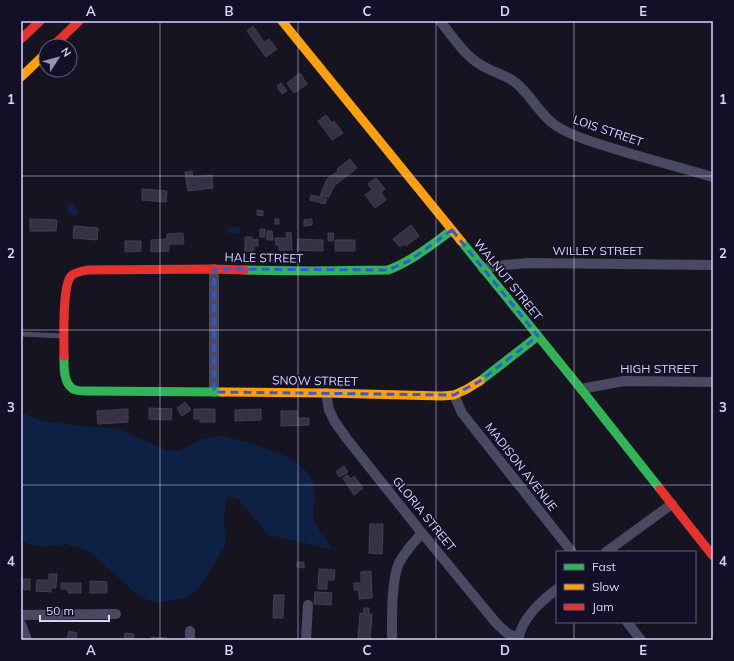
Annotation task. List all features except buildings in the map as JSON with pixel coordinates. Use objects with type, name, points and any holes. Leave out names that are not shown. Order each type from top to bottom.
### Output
[{"type":"main road","points":[[21,39],[40,21]]},
{"type":"main road","points":[[61,38],[79,21]]},
{"type":"main road","name":"WALNUT STREET","points":[[282,21],[581,389],[713,556]]},
{"type":"main road","points":[[21,77],[38,61]]},
{"type":"main road","name":"HALE STREET","points":[[64,336],[66,288],[68,279],[73,274],[80,271],[214,269],[310,271],[388,270],[409,261],[452,230]]},
{"type":"main road","name":"SNOW STREET","points":[[64,336],[65,377],[68,385],[74,390],[442,396],[454,395],[480,382],[538,336]]},
{"type":"street","name":"LOIS STREET","points":[[440,21],[472,59],[515,82],[544,116],[565,131],[605,146],[713,177]]},
{"type":"street","name":"WILLEY STREET","points":[[483,269],[528,263],[713,265]]},
{"type":"street","points":[[214,269],[214,392]]},
{"type":"street","name":"HIGH STREET","points":[[581,389],[624,381],[713,382]]},
{"type":"street","name":"GLORIA STREET","points":[[326,393],[329,410],[335,422],[347,439],[497,624],[507,633],[518,639]]},
{"type":"street","name":"MADISON AVENUE","points":[[454,395],[462,413],[571,551]]},
{"type":"street","points":[[607,551],[672,504]]},
{"type":"street","points":[[392,640],[395,575],[399,563],[407,550],[422,533]]},
{"type":"street","points":[[518,639],[522,628],[535,607],[556,590]]},
{"type":"street","points":[[306,640],[308,605]]},
{"type":"street","points":[[21,615],[116,614]]},
{"type":"street","points":[[628,623],[641,640]]},
{"type":"street","points":[[21,624],[27,640]]},
{"type":"lane","points":[[21,334],[64,336]]},
{"type":"highlighted area","points":[[452,230],[538,336],[480,381],[454,395],[214,392],[214,269],[388,270],[409,261]]},
{"type":"water","points":[[70,202],[78,211],[79,215],[73,216],[68,211],[67,205]]},
{"type":"water","points":[[228,227],[240,227],[240,233],[228,233]]},
{"type":"water","points":[[21,413],[44,421],[80,426],[116,428],[166,450],[177,452],[202,439],[222,436],[255,444],[290,458],[306,471],[313,482],[315,495],[313,516],[319,530],[333,550],[269,535],[237,498],[226,496],[224,519],[226,544],[200,587],[185,598],[156,603],[141,598],[89,551],[66,544],[44,547],[25,543],[21,538]]},
{"type":"traffic: fast","points":[[244,270],[388,270],[413,257],[452,230]]},
{"type":"traffic: fast","points":[[461,241],[660,489]]},
{"type":"traffic: fast","points":[[480,381],[538,336]]},
{"type":"traffic: fast","points":[[64,356],[64,369],[67,383],[76,390],[222,392]]},
{"type":"traffic: slow","points":[[282,21],[461,241]]},
{"type":"traffic: slow","points":[[21,77],[38,61]]},
{"type":"traffic: slow","points":[[222,392],[442,396],[454,395],[480,381]]},
{"type":"traffic: jam","points":[[21,39],[40,21]]},
{"type":"traffic: jam","points":[[61,38],[79,21]]},
{"type":"traffic: jam","points":[[64,356],[64,314],[66,291],[68,282],[74,274],[88,270],[244,270]]},
{"type":"traffic: jam","points":[[660,489],[713,556]]}]
